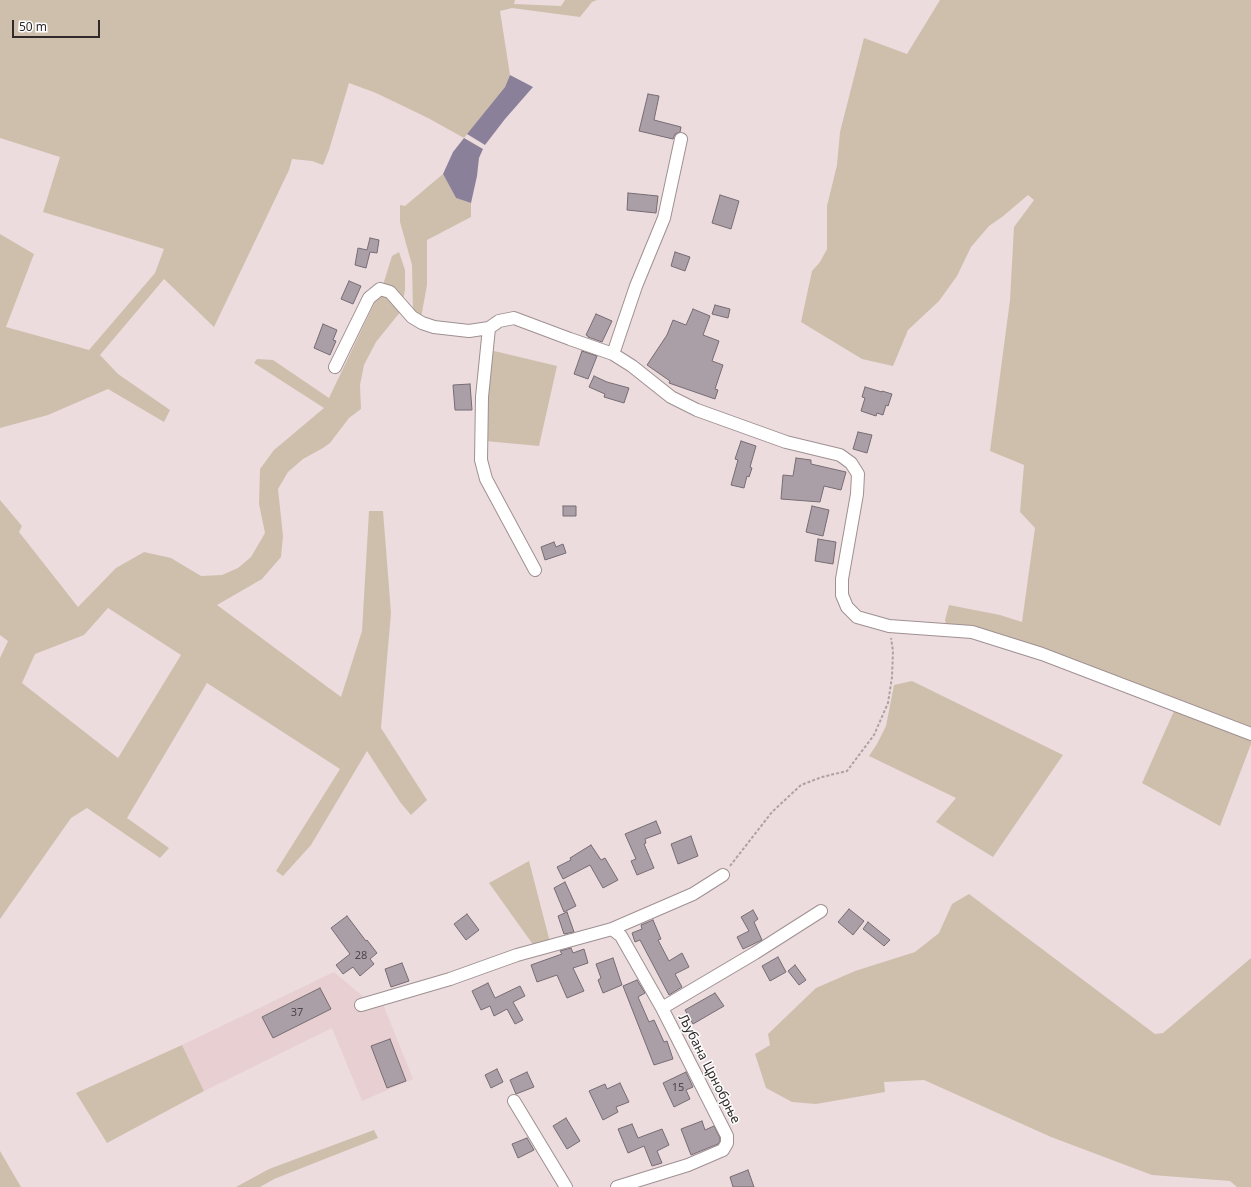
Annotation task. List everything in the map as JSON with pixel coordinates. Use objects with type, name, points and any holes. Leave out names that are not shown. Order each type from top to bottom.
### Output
[{"type":"street","points":[[613,354],[636,286],[664,218],[681,139]]},
{"type":"street","points":[[335,367],[369,298],[380,289],[390,292],[412,317],[422,323],[434,327],[469,331],[489,328],[499,321],[514,318],[613,354],[632,366],[671,398],[697,410],[786,442],[840,455],[851,463],[858,474],[857,494],[842,579],[842,595],[847,607],[857,617],[889,626],[972,632],[1042,654],[1251,734]]},
{"type":"street","points":[[489,328],[482,397],[481,460],[486,479],[535,570]]},
{"type":"street","points":[[361,1005],[450,979],[517,955],[612,929],[693,894],[723,874]]},
{"type":"street","name":"Љубана Црнобрње","points":[[662,1008],[755,953],[821,911]]},
{"type":"street","name":"Љубана Црнобрње","points":[[612,929],[621,936],[662,1008],[727,1136],[727,1143],[724,1150],[688,1166],[616,1187]]},
{"type":"street","points":[[514,1101],[566,1187]]},
{"type":"path","points":[[723,874],[749,844],[772,812],[801,785],[822,777],[847,771],[874,735],[888,702],[892,677],[893,650],[889,626]]},
{"type":"shaded area","points":[[0,0],[515,0],[514,4],[561,6],[565,0],[597,0],[592,2],[580,17],[512,8],[500,11],[510,75],[505,87],[464,138],[428,118],[376,93],[349,83],[323,165],[312,161],[292,159],[289,170],[214,327],[164,279],[100,355],[118,374],[170,410],[164,422],[108,389],[48,415],[0,428],[0,234],[34,254],[6,327],[89,350],[155,273],[164,249],[43,212],[60,157],[0,138]]},
{"type":"shaded area","points":[[940,0],[1251,0],[1251,728],[1057,653],[975,627],[946,624],[945,620],[949,605],[1000,615],[1022,622],[1035,528],[1020,512],[1024,465],[990,451],[1010,300],[1014,227],[1034,200],[1028,195],[989,226],[971,247],[957,276],[939,301],[908,330],[893,366],[862,359],[801,322],[812,271],[820,262],[827,249],[827,206],[837,165],[840,132],[864,38],[907,54]]},
{"type":"shaded area","points":[[510,75],[533,87],[485,145],[467,134],[505,87]]},
{"type":"shaded area","points":[[464,138],[483,149],[479,158],[471,203],[456,198],[443,174],[453,152]]},
{"type":"shaded area","points":[[443,174],[456,198],[471,203],[471,217],[427,240],[427,285],[421,318],[413,311],[412,265],[400,222],[400,205],[405,206]]},
{"type":"shaded area","points":[[399,252],[405,270],[405,290],[401,311],[376,342],[364,365],[360,385],[361,409],[349,418],[330,443],[303,459],[288,472],[278,489],[283,536],[281,557],[262,579],[217,605],[341,697],[362,631],[369,511],[383,511],[391,613],[381,728],[427,800],[411,815],[400,802],[367,751],[311,845],[283,876],[276,871],[340,769],[207,683],[127,818],[169,848],[160,858],[87,808],[71,818],[0,919],[0,658],[8,641],[0,635],[0,500],[22,526],[19,532],[78,607],[116,568],[144,552],[171,558],[201,576],[222,575],[238,568],[251,557],[265,533],[259,504],[260,469],[274,450],[324,408],[254,363],[257,359],[273,360],[329,398],[383,285],[392,256]],"holes":[[[108,608],[181,655],[118,758],[22,683],[35,654],[84,635]]]},
{"type":"shaded area","points":[[490,350],[557,366],[539,446],[485,441]]},
{"type":"shaded area","points":[[912,681],[1063,755],[993,857],[936,822],[956,798],[869,756],[886,726],[894,685]]},
{"type":"shaded area","points":[[1174,711],[1251,740],[1251,744],[1220,826],[1142,783]]},
{"type":"shaded area","points":[[529,861],[550,942],[534,946],[489,883]]},
{"type":"shaded area","points":[[969,894],[1155,1034],[1163,1033],[1251,958],[1251,1187],[1237,1187],[1230,1181],[1152,1175],[1051,1137],[924,1080],[884,1082],[885,1092],[816,1104],[792,1102],[766,1088],[755,1054],[770,1045],[768,1034],[816,988],[855,971],[915,952],[939,933],[952,904]]},
{"type":"shaded area","points":[[334,972],[366,999],[383,1004],[413,1079],[362,1101],[332,1028],[204,1091],[182,1045]]},
{"type":"shaded area","points":[[182,1045],[204,1091],[107,1143],[76,1093]]},
{"type":"shaded area","points":[[374,1130],[378,1138],[274,1179],[260,1187],[236,1187],[269,1169]]},
{"type":"shaded area","points":[[0,1151],[21,1187],[0,1187]]},
{"type":"building","points":[[648,94],[659,96],[654,120],[681,127],[680,132],[675,134],[673,139],[639,131]]},
{"type":"building","points":[[628,193],[658,196],[656,213],[627,210]]},
{"type":"building","points":[[720,195],[739,201],[731,229],[712,223]]},
{"type":"building","points":[[370,238],[379,240],[377,253],[370,252],[366,268],[355,265],[358,248],[367,250]]},
{"type":"building","points":[[675,252],[690,257],[685,271],[671,266]]},
{"type":"building","points":[[349,281],[361,286],[353,304],[341,299]]},
{"type":"building","points":[[715,305],[730,309],[728,318],[712,314]]},
{"type":"building","points":[[693,309],[710,316],[703,335],[719,341],[712,361],[723,365],[715,389],[718,390],[715,399],[669,383],[670,381],[647,365],[667,335],[673,320],[686,325]]},
{"type":"building","points":[[596,314],[612,321],[602,342],[586,335]]},
{"type":"building","points":[[323,324],[337,330],[333,340],[336,341],[330,355],[314,348]]},
{"type":"building","points":[[582,351],[597,356],[588,379],[574,374]]},
{"type":"building","points":[[594,376],[607,382],[629,388],[624,403],[604,397],[605,394],[589,387]]},
{"type":"building","points":[[470,384],[472,410],[455,410],[453,385]]},
{"type":"building","points":[[865,387],[892,394],[883,415],[877,413],[876,416],[861,411],[865,398],[862,397]]},
{"type":"building","points":[[858,432],[872,435],[867,453],[853,449]]},
{"type":"building","points":[[741,441],[756,446],[750,467],[752,468],[749,477],[747,476],[744,488],[731,485],[738,460],[735,459]]},
{"type":"building","points":[[796,458],[811,460],[811,464],[846,472],[841,490],[824,486],[820,502],[781,499],[783,475],[793,476]]},
{"type":"building","points":[[563,506],[576,506],[576,516],[563,516]]},
{"type":"building","points":[[812,506],[829,510],[823,536],[806,532]]},
{"type":"building","points":[[818,539],[836,542],[833,564],[815,561]]},
{"type":"building","points":[[554,542],[556,547],[563,544],[566,553],[545,560],[541,547]]},
{"type":"building","points":[[656,821],[661,833],[645,839],[646,843],[644,844],[654,868],[637,875],[631,861],[636,859],[625,834]]},
{"type":"building","points":[[691,836],[698,856],[678,864],[671,844]]},
{"type":"building","points":[[591,845],[601,860],[605,858],[618,880],[603,888],[590,865],[563,879],[557,867],[571,860],[570,858]]},
{"type":"building","points":[[565,882],[576,906],[564,912],[554,888]]},
{"type":"building","points":[[849,909],[864,921],[853,935],[838,922]]},
{"type":"building","points":[[753,910],[758,919],[754,922],[762,940],[743,949],[737,937],[749,931],[741,917]]},
{"type":"building","points":[[567,912],[574,932],[564,934],[558,916]]},
{"type":"building","points":[[467,914],[479,930],[466,940],[454,924]]},
{"type":"building","points":[[347,916],[377,953],[370,959],[374,964],[360,976],[353,967],[343,974],[336,965],[350,954],[331,928]]},
{"type":"building","points":[[653,920],[661,939],[658,940],[669,961],[682,953],[689,967],[675,974],[682,987],[669,995],[640,940],[635,942],[632,933],[642,929],[641,925]]},
{"type":"building","points":[[868,922],[890,940],[884,946],[863,929]]},
{"type":"building","points":[[571,948],[573,953],[584,949],[588,963],[573,968],[584,991],[567,998],[557,975],[537,982],[531,965],[562,954],[560,951]]},
{"type":"building","points":[[778,957],[786,972],[770,981],[762,966]]},
{"type":"building","points":[[613,958],[622,985],[603,993],[598,980],[601,978],[596,964]]},
{"type":"building","points":[[402,963],[409,981],[391,987],[385,969]]},
{"type":"building","points":[[795,965],[806,980],[799,985],[788,971]]},
{"type":"building","points":[[637,980],[645,993],[638,997],[649,1022],[654,1020],[664,1042],[667,1041],[673,1059],[654,1065],[623,986]]},
{"type":"building","points":[[488,983],[495,998],[520,986],[525,996],[513,1002],[523,1020],[515,1024],[507,1009],[494,1016],[490,1006],[481,1010],[472,991]]},
{"type":"building","points":[[320,988],[331,1009],[273,1038],[262,1017]]},
{"type":"building","points":[[715,993],[724,1006],[693,1024],[685,1010]]},
{"type":"building","points":[[390,1039],[406,1081],[387,1088],[371,1046]]},
{"type":"building","points":[[497,1069],[503,1082],[491,1088],[485,1075]]},
{"type":"building","points":[[527,1072],[534,1087],[516,1094],[510,1080]]},
{"type":"building","points":[[686,1072],[693,1087],[686,1090],[690,1099],[674,1107],[663,1083]]},
{"type":"building","points":[[620,1083],[629,1102],[616,1107],[618,1112],[603,1120],[589,1091],[605,1084],[607,1089]]},
{"type":"building","points":[[566,1118],[580,1141],[567,1149],[553,1126]]},
{"type":"building","points":[[702,1121],[705,1130],[714,1126],[720,1141],[718,1144],[691,1155],[681,1129]]},
{"type":"building","points":[[632,1124],[638,1138],[662,1129],[669,1145],[657,1151],[662,1163],[652,1166],[644,1146],[628,1153],[618,1129]]},
{"type":"building","points":[[527,1138],[534,1150],[518,1158],[512,1144]]},
{"type":"building","points":[[748,1170],[754,1187],[733,1187],[730,1177]]}]
